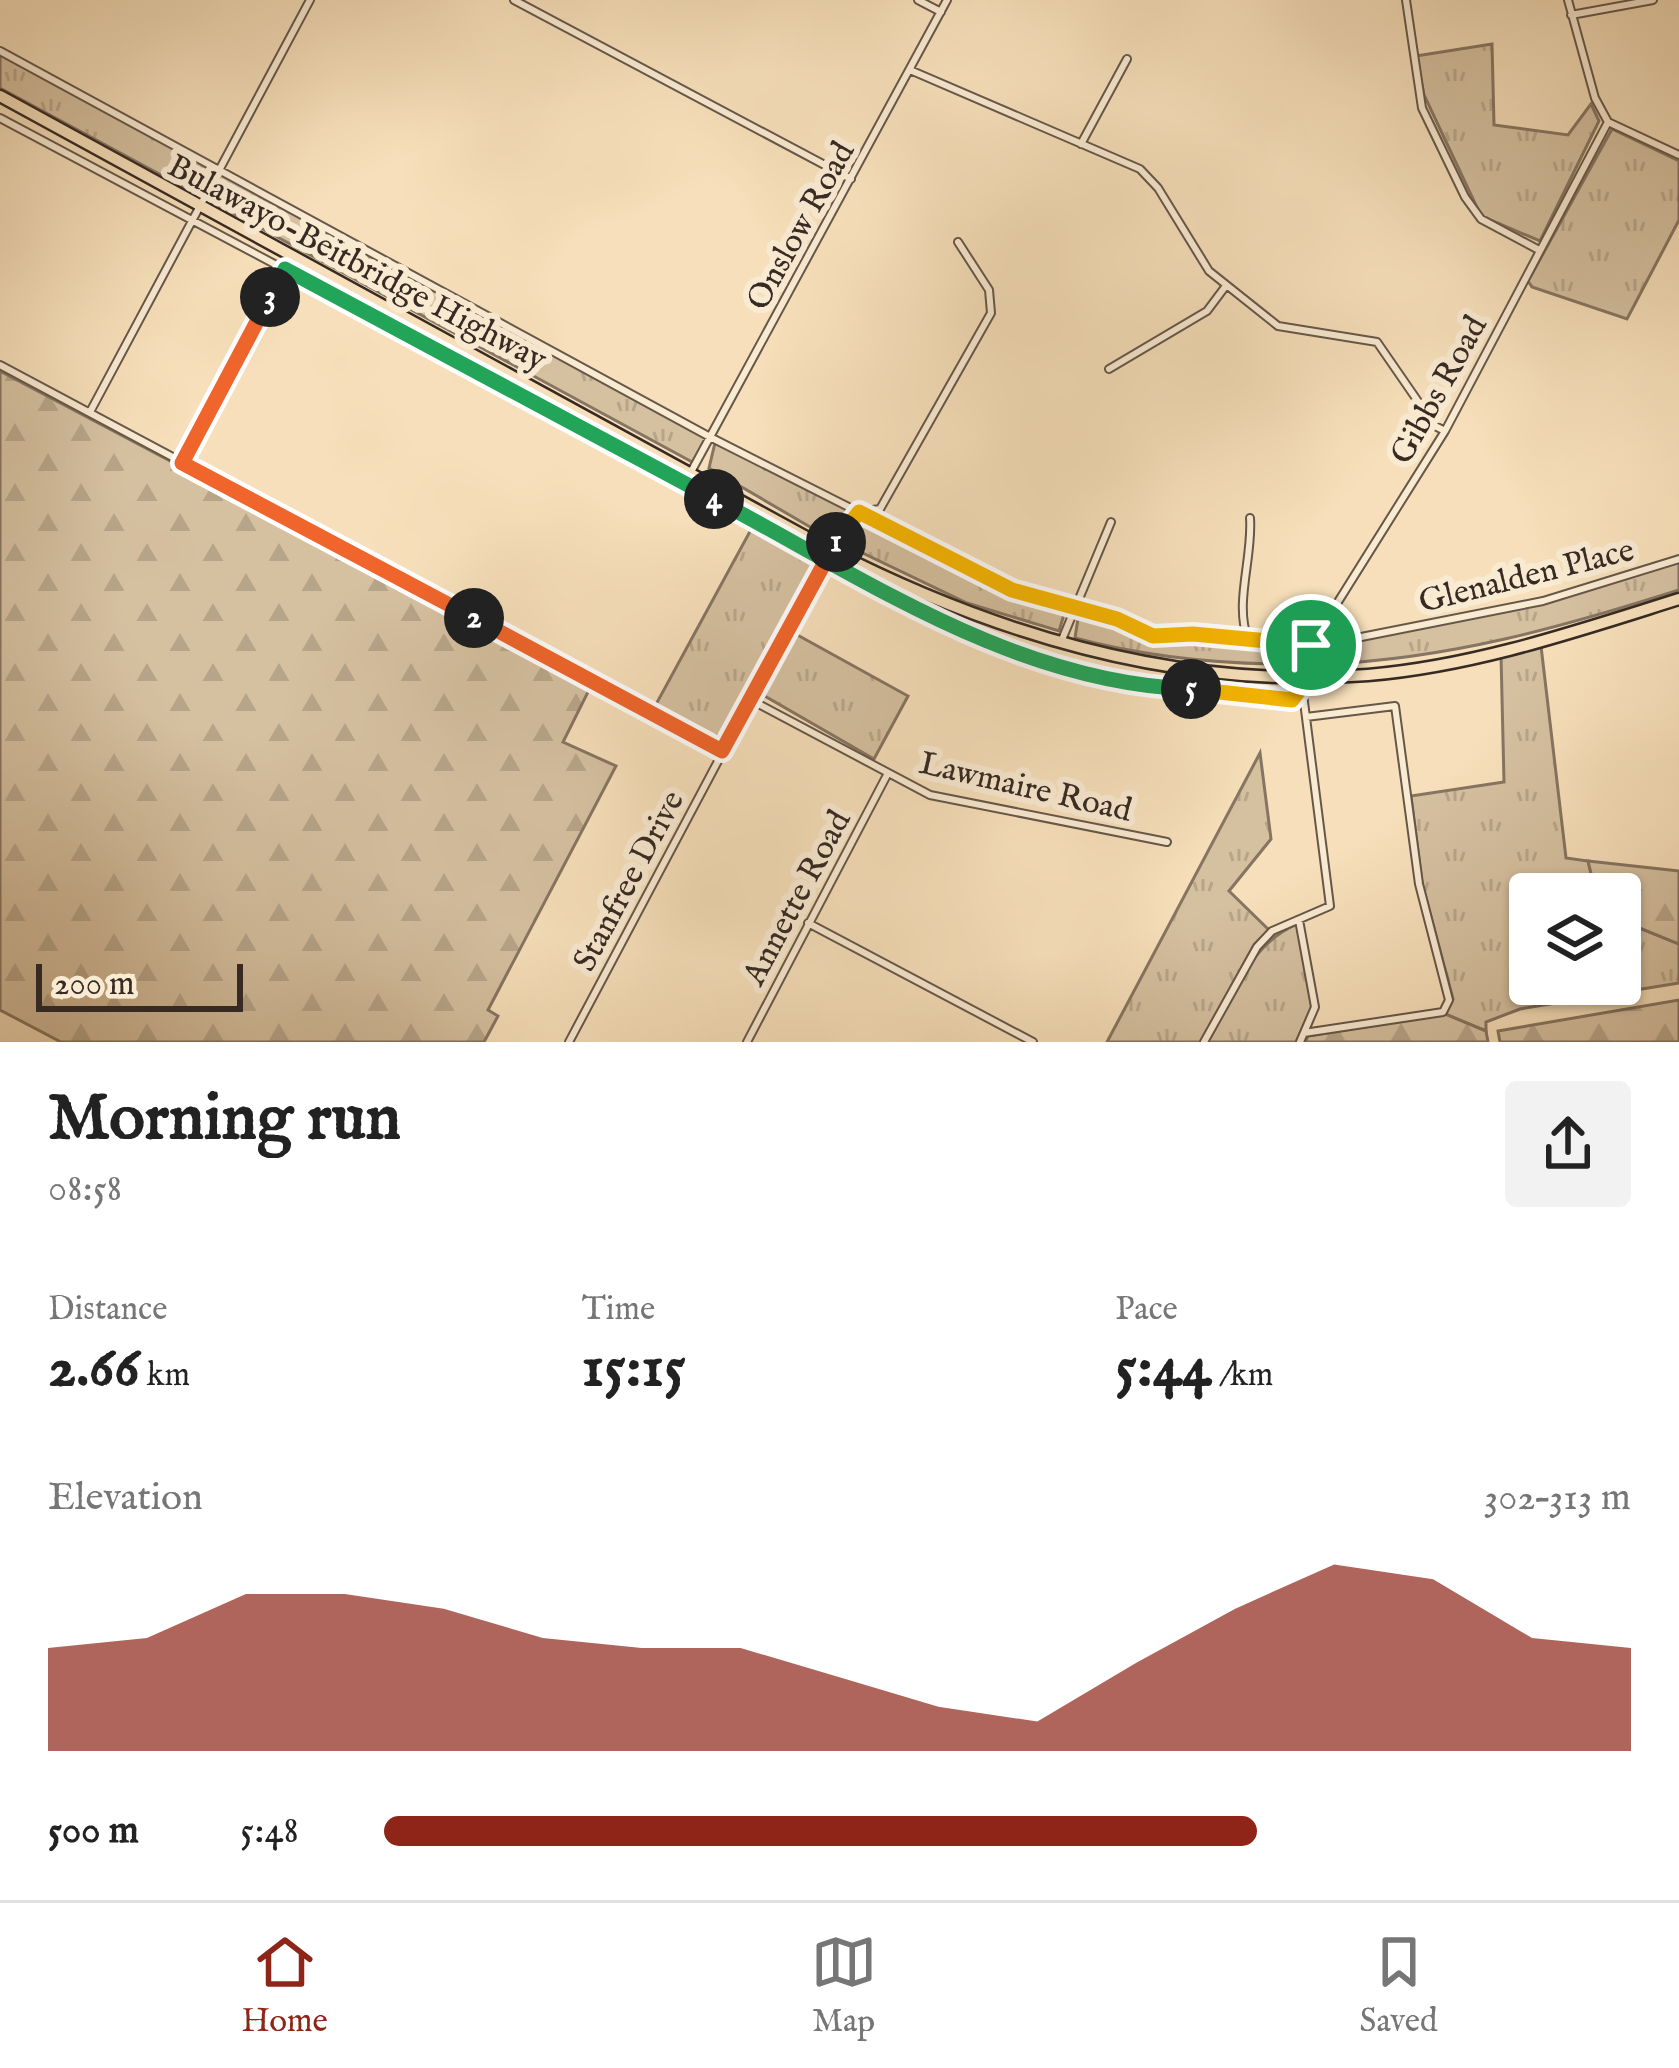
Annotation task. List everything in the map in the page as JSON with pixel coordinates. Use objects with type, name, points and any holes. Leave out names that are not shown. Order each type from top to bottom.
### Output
[{"type":"highway","name":"Bulawayo-Beitbridge Highway","points":[[0,96],[691,472],[708,489],[828,556],[970,615],[1150,664],[1310,676],[1369,674],[1484,656],[1679,599]]},
{"type":"street","points":[[90,412],[310,0]]},
{"type":"street","points":[[514,0],[851,179]]},
{"type":"street","points":[[917,0],[940,12]]},
{"type":"street","name":"Onslow Road","points":[[691,472],[947,0]]},
{"type":"street","points":[[1406,0],[1422,109],[1465,197],[1481,219],[1539,250]]},
{"type":"street","points":[[1568,0],[1595,98],[1608,122],[1679,155]]},
{"type":"street","points":[[1571,15],[1653,0]]},
{"type":"street","name":"Glenalden Place","points":[[0,51],[710,437],[1012,590],[1117,619],[1153,636],[1311,645],[1543,601],[1679,559]]},
{"type":"street","points":[[1081,144],[1126,58]]},
{"type":"street","points":[[910,70],[1151,178],[1225,287],[1278,326],[1377,342],[1435,426],[1445,431]]},
{"type":"street","points":[[0,118],[190,223],[708,489]]},
{"type":"street","name":"Gibbs Road","points":[[1311,645],[1445,431],[1608,122]]},
{"type":"street","name":"Stanfree Drive","points":[[569,1042],[828,556],[859,512],[880,509],[991,313],[989,290],[958,242]]},
{"type":"street","points":[[182,463],[285,269]]},
{"type":"street","points":[[1109,369],[1207,310],[1225,287]]},
{"type":"street","points":[[0,364],[722,751]]},
{"type":"street","points":[[573,423],[590,417]]},
{"type":"street","points":[[1248,639],[1241,611],[1252,549],[1250,518]]},
{"type":"street","points":[[1061,642],[1111,522]]},
{"type":"street","points":[[828,556],[982,639],[1055,667],[1292,700],[1310,676],[1311,645]]},
{"type":"street","points":[[1204,1042],[1257,946],[1272,931],[1330,906],[1302,691]]},
{"type":"street","name":"Lawmaire Road","points":[[751,700],[930,795],[1167,842]]},
{"type":"street","points":[[1304,1033],[1443,1012],[1449,1006],[1419,884],[1395,706],[1306,718]]},
{"type":"street","name":"Annette Road","points":[[747,1042],[887,775]]},
{"type":"street","points":[[1298,920],[1315,1007],[1300,1042]]},
{"type":"street","points":[[808,923],[1033,1042]]},
{"type":"green space","points":[[1492,44],[1494,125],[1568,135],[1591,104],[1599,121],[1540,241],[1481,216],[1424,95],[1416,56]]},
{"type":"green space","points":[[0,54],[212,169],[200,196],[0,88]]},
{"type":"green space","points":[[1612,129],[1679,161],[1679,220],[1627,319],[1532,287],[1528,281]]},
{"type":"green space","points":[[219,172],[708,438],[694,463],[209,200]]},
{"type":"green space","points":[[0,371],[592,684],[563,742],[616,766],[488,1010],[498,1016],[484,1042],[61,1042],[0,1010]]},
{"type":"green space","points":[[715,443],[853,512],[836,536],[829,538],[709,468]]},
{"type":"green space","points":[[862,516],[1011,592],[1066,608],[1059,631],[967,603],[844,544],[853,521]]},
{"type":"green space","points":[[754,524],[816,560],[817,567],[731,728],[713,738],[654,708]]},
{"type":"green space","points":[[1679,561],[1679,590],[1548,628],[1416,656],[1326,664],[1319,658],[1322,645],[1544,603]]},
{"type":"green space","points":[[1079,612],[1152,638],[1303,647],[1304,664],[1189,659],[1103,645],[1075,638]]},
{"type":"green space","points":[[792,632],[908,696],[874,759],[763,695],[763,685]]},
{"type":"green space","points":[[1541,646],[1566,858],[1588,861],[1591,873],[1509,873],[1509,1005],[1544,1005],[1486,1022],[1486,1031],[1445,1014],[1453,999],[1422,883],[1411,796],[1504,782],[1501,655]]},
{"type":"green space","points":[[1260,753],[1271,839],[1229,891],[1269,930],[1254,945],[1201,1042],[1107,1042]]},
{"type":"green space","points":[[1588,861],[1679,871],[1679,944],[1641,929],[1641,873],[1591,873]]},
{"type":"green space","points":[[1297,924],[1312,1007],[1296,1042],[1207,1042],[1254,959],[1280,933]]},
{"type":"green space","points":[[1641,929],[1679,944],[1679,983],[1641,989]]},
{"type":"green space","points":[[1679,1000],[1679,1042],[1500,1042],[1498,1031]]},
{"type":"green space","points":[[1445,1014],[1486,1031],[1488,1042],[1305,1042],[1308,1036]]},
{"type":"route","points":[[1311,645],[1193,634],[1153,636],[1117,619],[1012,590],[859,512],[830,550],[825,562],[751,700],[722,751],[182,463],[285,269],[782,533],[825,562],[982,639],[1055,667],[1168,688],[1219,688],[1288,701],[1299,694],[1310,676],[1311,645]]}]
